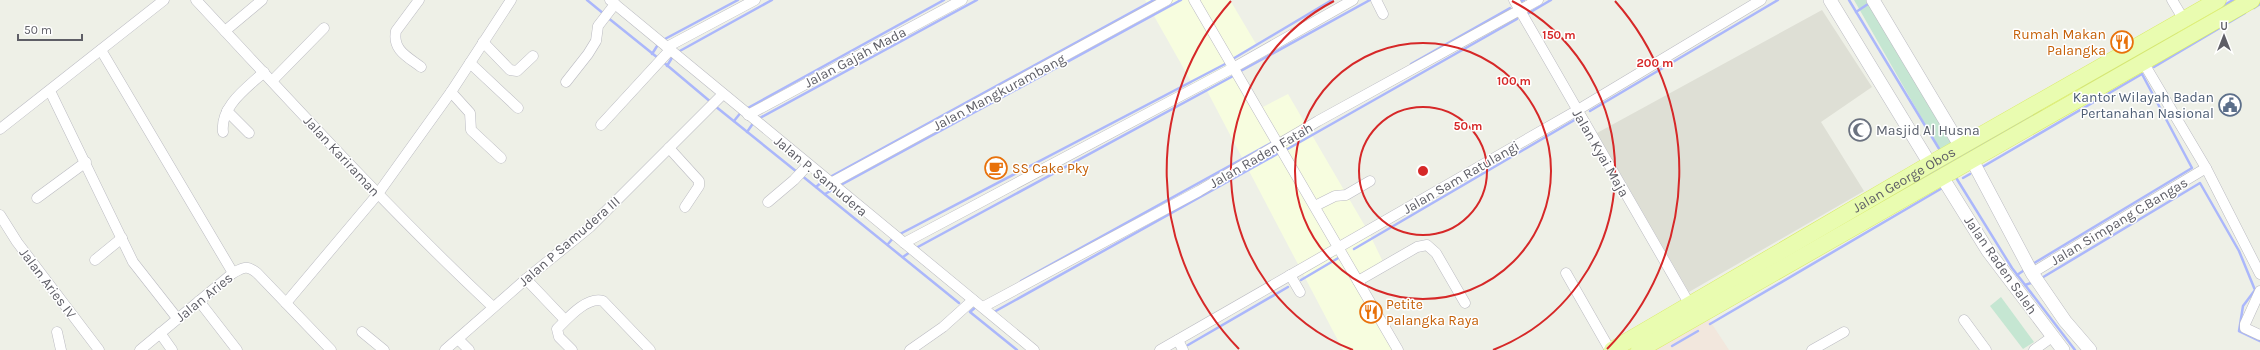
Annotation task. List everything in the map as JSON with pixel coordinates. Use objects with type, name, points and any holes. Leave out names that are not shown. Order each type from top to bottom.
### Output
[{"type":"main road","name":"Jalan George Obos","points":[[1639,350],[1840,225],[1930,164],[2218,0]]},
{"type":"main road","name":"Jalan George Obos","points":[[1611,350],[1690,305],[1840,225],[1945,182],[1972,160],[2252,0]]},
{"type":"main road","points":[[2050,96],[2059,109]]},
{"type":"street","points":[[0,129],[164,0]]},
{"type":"street","name":"Jalan Kariraman","points":[[196,0],[377,195],[427,245],[493,307]]},
{"type":"street","points":[[225,31],[262,0]]},
{"type":"street","points":[[419,0],[396,32],[395,45],[400,51],[421,67]]},
{"type":"street","points":[[331,350],[286,303],[377,195],[451,92],[511,0]]},
{"type":"street","points":[[601,125],[656,65],[668,49],[755,0]]},
{"type":"street","name":"Jalan Gajah Mada","points":[[748,115],[962,0]]},
{"type":"street","name":"Jalan Mangkurambang","points":[[830,183],[1167,0]]},
{"type":"street","points":[[1194,0],[1280,145],[1398,350]]},
{"type":"street","points":[[904,243],[1233,68],[1353,0]]},
{"type":"street","points":[[1376,0],[1383,14]]},
{"type":"street","name":"Jalan Kyai Maja","points":[[1514,0],[1576,111],[1690,305]]},
{"type":"street","name":"Jalan Raden Fatah","points":[[983,307],[1280,145],[1318,121],[1538,0]]},
{"type":"street","name":"Jalan Sam Ratulangi","points":[[1160,350],[1576,111],[1761,0]]},
{"type":"street","points":[[1830,0],[1930,164]]},
{"type":"street","points":[[1873,0],[1960,147]]},
{"type":"street","points":[[2172,0],[2184,20]]},
{"type":"street","points":[[566,82],[596,41],[603,21],[613,2]]},
{"type":"street","name":"Jalan P. Samudera","points":[[613,2],[808,165],[1034,350]]},
{"type":"street","points":[[272,81],[324,28]]},
{"type":"street","points":[[484,42],[510,70],[517,70],[533,56]]},
{"type":"street","points":[[101,50],[233,273]]},
{"type":"street","points":[[2143,62],[2206,168],[2260,274]]},
{"type":"street","points":[[470,63],[518,108]]},
{"type":"street","points":[[223,132],[222,125],[227,111],[236,99],[264,72]]},
{"type":"street","points":[[50,91],[139,271],[177,318]]},
{"type":"street","points":[[451,92],[470,112],[471,130],[501,158]]},
{"type":"street","name":"Jalan P Samudera III","points":[[445,350],[526,278],[590,227],[723,94]]},
{"type":"street","points":[[227,111],[249,133]]},
{"type":"street","points":[[669,148],[699,181],[699,186],[685,207]]},
{"type":"street","points":[[1972,160],[2032,273],[2065,321],[2090,350]]},
{"type":"street","points":[[38,198],[86,162]]},
{"type":"street","points":[[768,202],[794,180],[808,165]]},
{"type":"street","name":"Jalan Simpang C.Bangas","points":[[2032,273],[2206,168]]},
{"type":"street","points":[[1315,206],[1335,196],[1346,195],[1370,181]]},
{"type":"street","name":"Jalan Raden Saleh","points":[[1945,182],[1988,250],[2063,350]]},
{"type":"street","name":"Jalan Aries IV","points":[[0,215],[17,242],[99,350]]},
{"type":"street","points":[[95,260],[122,238]]},
{"type":"street","points":[[1358,281],[1417,247],[1427,245],[1436,253],[1465,303]]},
{"type":"street","name":"Jalan Aries","points":[[140,350],[177,318],[233,273],[244,266],[250,267],[286,303]]},
{"type":"street","points":[[1566,273],[1611,350]]},
{"type":"street","points":[[1290,275],[1300,292]]},
{"type":"street","points":[[526,278],[565,320]]},
{"type":"street","points":[[2260,291],[2247,318],[2245,328],[2260,335]]},
{"type":"street","points":[[572,350],[556,333],[557,329],[565,320],[590,302],[597,299],[604,301],[650,350]]},
{"type":"street","points":[[910,350],[943,327],[973,300]]},
{"type":"street","points":[[199,301],[237,350]]},
{"type":"street","points":[[1964,320],[1986,350]]},
{"type":"street","points":[[57,332],[61,350]]},
{"type":"street","points":[[362,332],[384,350]]},
{"type":"street","points":[[1812,350],[1844,332]]},
{"type":"street","points":[[160,333],[172,350]]},
{"type":"street","points":[[2034,350],[2052,337]]},
{"type":"street","points":[[458,339],[469,350]]},
{"type":"street","points":[[1178,340],[1183,350]]},
{"type":"shaded area","points":[[1145,0],[1230,0],[1256,44],[1231,59],[1263,107],[1288,94],[1369,233],[1384,264],[1362,277],[1393,350],[1343,350],[1205,87],[1197,92]]},
{"type":"shaded area","points":[[1854,0],[1870,0],[1953,143],[1941,152]]},
{"type":"shaded area","points":[[1822,10],[1872,87],[1821,122],[1864,191],[1689,292],[1597,133]]},
{"type":"shaded area","points":[[2001,297],[2034,342],[2023,349],[1990,306]]},
{"type":"shaded area","points":[[1708,318],[1729,350],[1655,350]]},
{"type":"waterway","points":[[587,0],[604,14]]},
{"type":"waterway","points":[[663,40],[738,0]]},
{"type":"waterway","points":[[678,52],[772,0]]},
{"type":"waterway","points":[[746,109],[944,0]]},
{"type":"waterway","points":[[758,119],[977,0]]},
{"type":"waterway","points":[[830,177],[1154,0]]},
{"type":"waterway","points":[[839,186],[1181,0]]},
{"type":"waterway","points":[[1231,60],[1332,0]]},
{"type":"waterway","points":[[1239,72],[1370,0]]},
{"type":"waterway","points":[[1520,2],[1524,0]]},
{"type":"waterway","points":[[1529,13],[1551,0]]},
{"type":"waterway","points":[[1590,111],[1778,0]]},
{"type":"waterway","points":[[1849,0],[1941,152]]},
{"type":"waterway","points":[[2221,7],[2233,0]]},
{"type":"waterway","points":[[1856,12],[1871,2]]},
{"type":"waterway","points":[[2254,8],[2260,4]]},
{"type":"waterway","points":[[1411,64],[1510,8]]},
{"type":"waterway","points":[[2154,67],[2245,13]]},
{"type":"waterway","points":[[607,17],[658,58]]},
{"type":"waterway","points":[[1284,151],[1517,19]]},
{"type":"waterway","points":[[2082,87],[2177,33]]},
{"type":"waterway","points":[[652,54],[659,43]]},
{"type":"waterway","points":[[667,66],[673,56]]},
{"type":"waterway","points":[[662,61],[712,103]]},
{"type":"waterway","points":[[898,235],[1227,63]]},
{"type":"waterway","points":[[1984,166],[2142,74],[2192,168],[2031,265]]},
{"type":"waterway","points":[[916,248],[1235,75]]},
{"type":"waterway","points":[[715,106],[797,172]]},
{"type":"waterway","points":[[1867,210],[2041,110]]},
{"type":"waterway","points":[[734,121],[742,111]]},
{"type":"waterway","points":[[1354,249],[1578,118]]},
{"type":"waterway","points":[[747,132],[754,122]]},
{"type":"waterway","points":[[1021,281],[1271,143]]},
{"type":"waterway","points":[[994,312],[1279,153]]},
{"type":"waterway","points":[[1963,178],[1970,174]]},
{"type":"waterway","points":[[801,175],[959,303]]},
{"type":"waterway","points":[[1955,176],[2012,268],[2075,350]]},
{"type":"waterway","points":[[816,187],[824,180]]},
{"type":"waterway","points":[[2040,279],[2200,183],[2239,251],[2255,290],[2243,306],[2239,331],[2260,341]]},
{"type":"waterway","points":[[1710,324],[1944,187]]},
{"type":"waterway","points":[[825,194],[834,189]]},
{"type":"waterway","points":[[888,244],[894,237]]},
{"type":"waterway","points":[[903,257],[910,252]]},
{"type":"waterway","points":[[1301,280],[1340,257]]},
{"type":"waterway","points":[[2017,275],[2026,269]]},
{"type":"waterway","points":[[2025,285],[2034,282]]},
{"type":"waterway","points":[[1188,345],[1288,287]]},
{"type":"waterway","points":[[977,306],[970,312],[1017,350]]},
{"type":"waterway","points":[[1672,346],[1698,331]]},
{"type":"place","name":"Rumah Makan Palangka","points":[[2122,42]]},
{"type":"place","name":"Kantor Wilayah Badan Pertanahan Nasional","points":[[2230,105]]},
{"type":"place","name":"Masjid Al Husna","points":[[1860,130]]},
{"type":"place","name":"SS Cake Pky","points":[[996,168]]},
{"type":"place","name":"Petite Palangka Raya","points":[[1371,312]]}]
